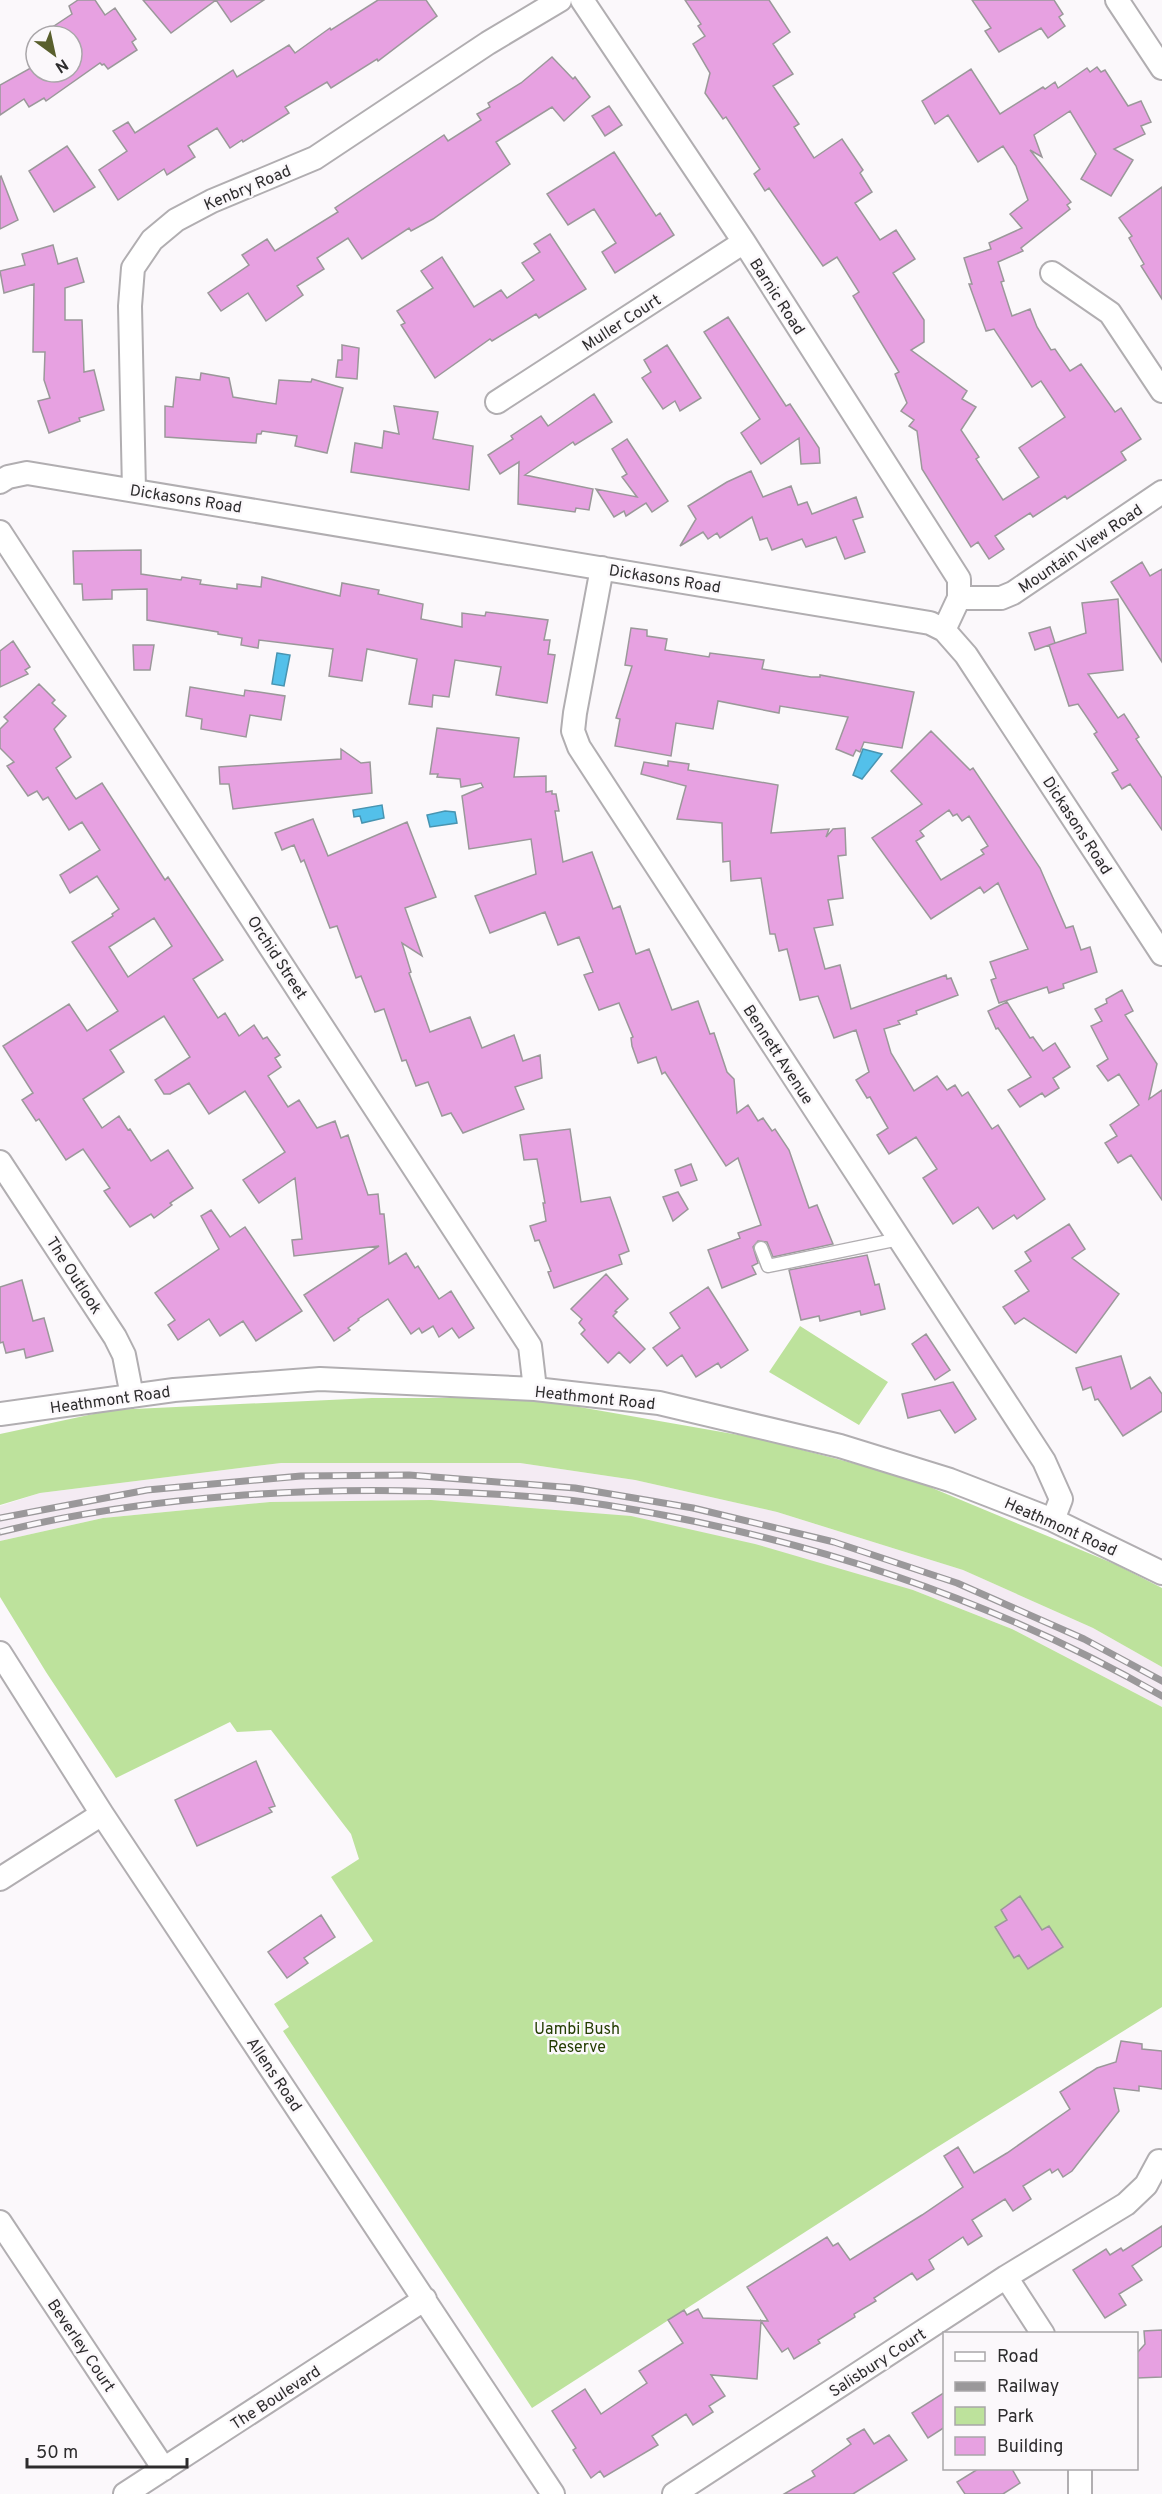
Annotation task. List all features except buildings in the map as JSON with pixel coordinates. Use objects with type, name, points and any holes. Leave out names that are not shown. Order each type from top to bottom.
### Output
[{"type":"street","name":"Kenbry Road","points":[[134,490],[130,297],[133,268],[152,240],[176,220],[212,201],[315,158],[488,43],[560,0]]},
{"type":"street","name":"Barnic Road","points":[[582,0],[744,242],[959,579],[959,598]]},
{"type":"street","points":[[1117,0],[1162,68]]},
{"type":"street","name":"Muller Court","points":[[497,402],[744,242]]},
{"type":"street","points":[[1052,273],[1110,313],[1162,391]]},
{"type":"street","name":"Dickasons Road","points":[[0,482],[8,477],[27,473],[918,620],[944,630],[966,655],[1162,954]]},
{"type":"street","name":"Mountain View Road","points":[[959,598],[1001,598],[1013,593],[1162,492]]},
{"type":"street","name":"Orchid Street","points":[[0,532],[530,1346],[536,1389]]},
{"type":"street","name":"Bennett Avenue","points":[[602,568],[575,713],[573,731],[579,747],[1044,1461],[1061,1499],[1053,1520]]},
{"type":"street","points":[[944,630],[959,598]]},
{"type":"street","name":"The Outlook","points":[[0,1162],[115,1337],[124,1355],[132,1396]]},
{"type":"street","name":"Heathmont Road","points":[[0,1414],[174,1390],[320,1379],[536,1389],[658,1403],[840,1446],[950,1480],[1053,1520],[1162,1573]]},
{"type":"street","name":"Allens Road","points":[[0,1653],[7,1677],[102,1814],[553,2494]]},
{"type":"street","points":[[0,1879],[102,1814]]},
{"type":"street","name":"Salisbury Court","points":[[674,2494],[1006,2277],[1126,2204],[1146,2185],[1159,2161]]},
{"type":"street","name":"Beverley Court","points":[[0,2222],[164,2469]]},
{"type":"street","points":[[1006,2277],[1041,2332]]},
{"type":"street","name":"The Boulevard","points":[[125,2494],[425,2299]]},
{"type":"street","points":[[1080,2470],[1080,2493]]},
{"type":"lane","points":[[761,1248],[768,1266],[899,1239]]},
{"type":"shaded area","points":[[281,1463],[520,1463],[635,1480],[777,1512],[963,1570],[1093,1628],[1162,1667],[1162,1707],[1012,1629],[913,1590],[270,1502],[103,1518],[0,1541],[0,1506],[40,1493]]},
{"type":"green space","points":[[800,1326],[888,1382],[859,1425],[769,1372]]},
{"type":"green space","points":[[372,1398],[528,1398],[756,1438],[864,1466],[925,1485],[1117,1565],[1162,1588],[1162,1667],[1093,1628],[963,1570],[777,1512],[635,1480],[520,1463],[281,1463],[40,1493],[0,1505],[0,1434],[112,1410]]},
{"type":"green space","name":"Uambi Bush Reserve","points":[[431,1500],[631,1516],[755,1544],[913,1590],[1012,1629],[1162,1707],[1162,2007],[931,2151],[532,2408],[283,2031],[289,2027],[274,2004],[373,1941],[331,1877],[359,1859],[351,1834],[271,1730],[237,1732],[230,1722],[116,1778],[0,1597],[0,1541],[103,1518],[270,1502]]},
{"type":"water","points":[[277,653],[290,655],[284,686],[272,684]]},
{"type":"water","points":[[863,749],[882,754],[862,779],[853,775]]},
{"type":"water","points":[[382,805],[384,818],[362,823],[360,816],[354,817],[353,810]]},
{"type":"water","points":[[445,811],[455,812],[457,823],[430,827],[427,815]]},
{"type":"railway","points":[[0,1518],[147,1490],[301,1476],[409,1475],[575,1488],[693,1508],[834,1542],[957,1583],[1084,1639],[1162,1681]]},
{"type":"railway","points":[[0,1532],[57,1519],[144,1505],[297,1492],[362,1490],[459,1492],[592,1503],[679,1518],[751,1534],[893,1575],[1031,1629],[1162,1696]]}]
